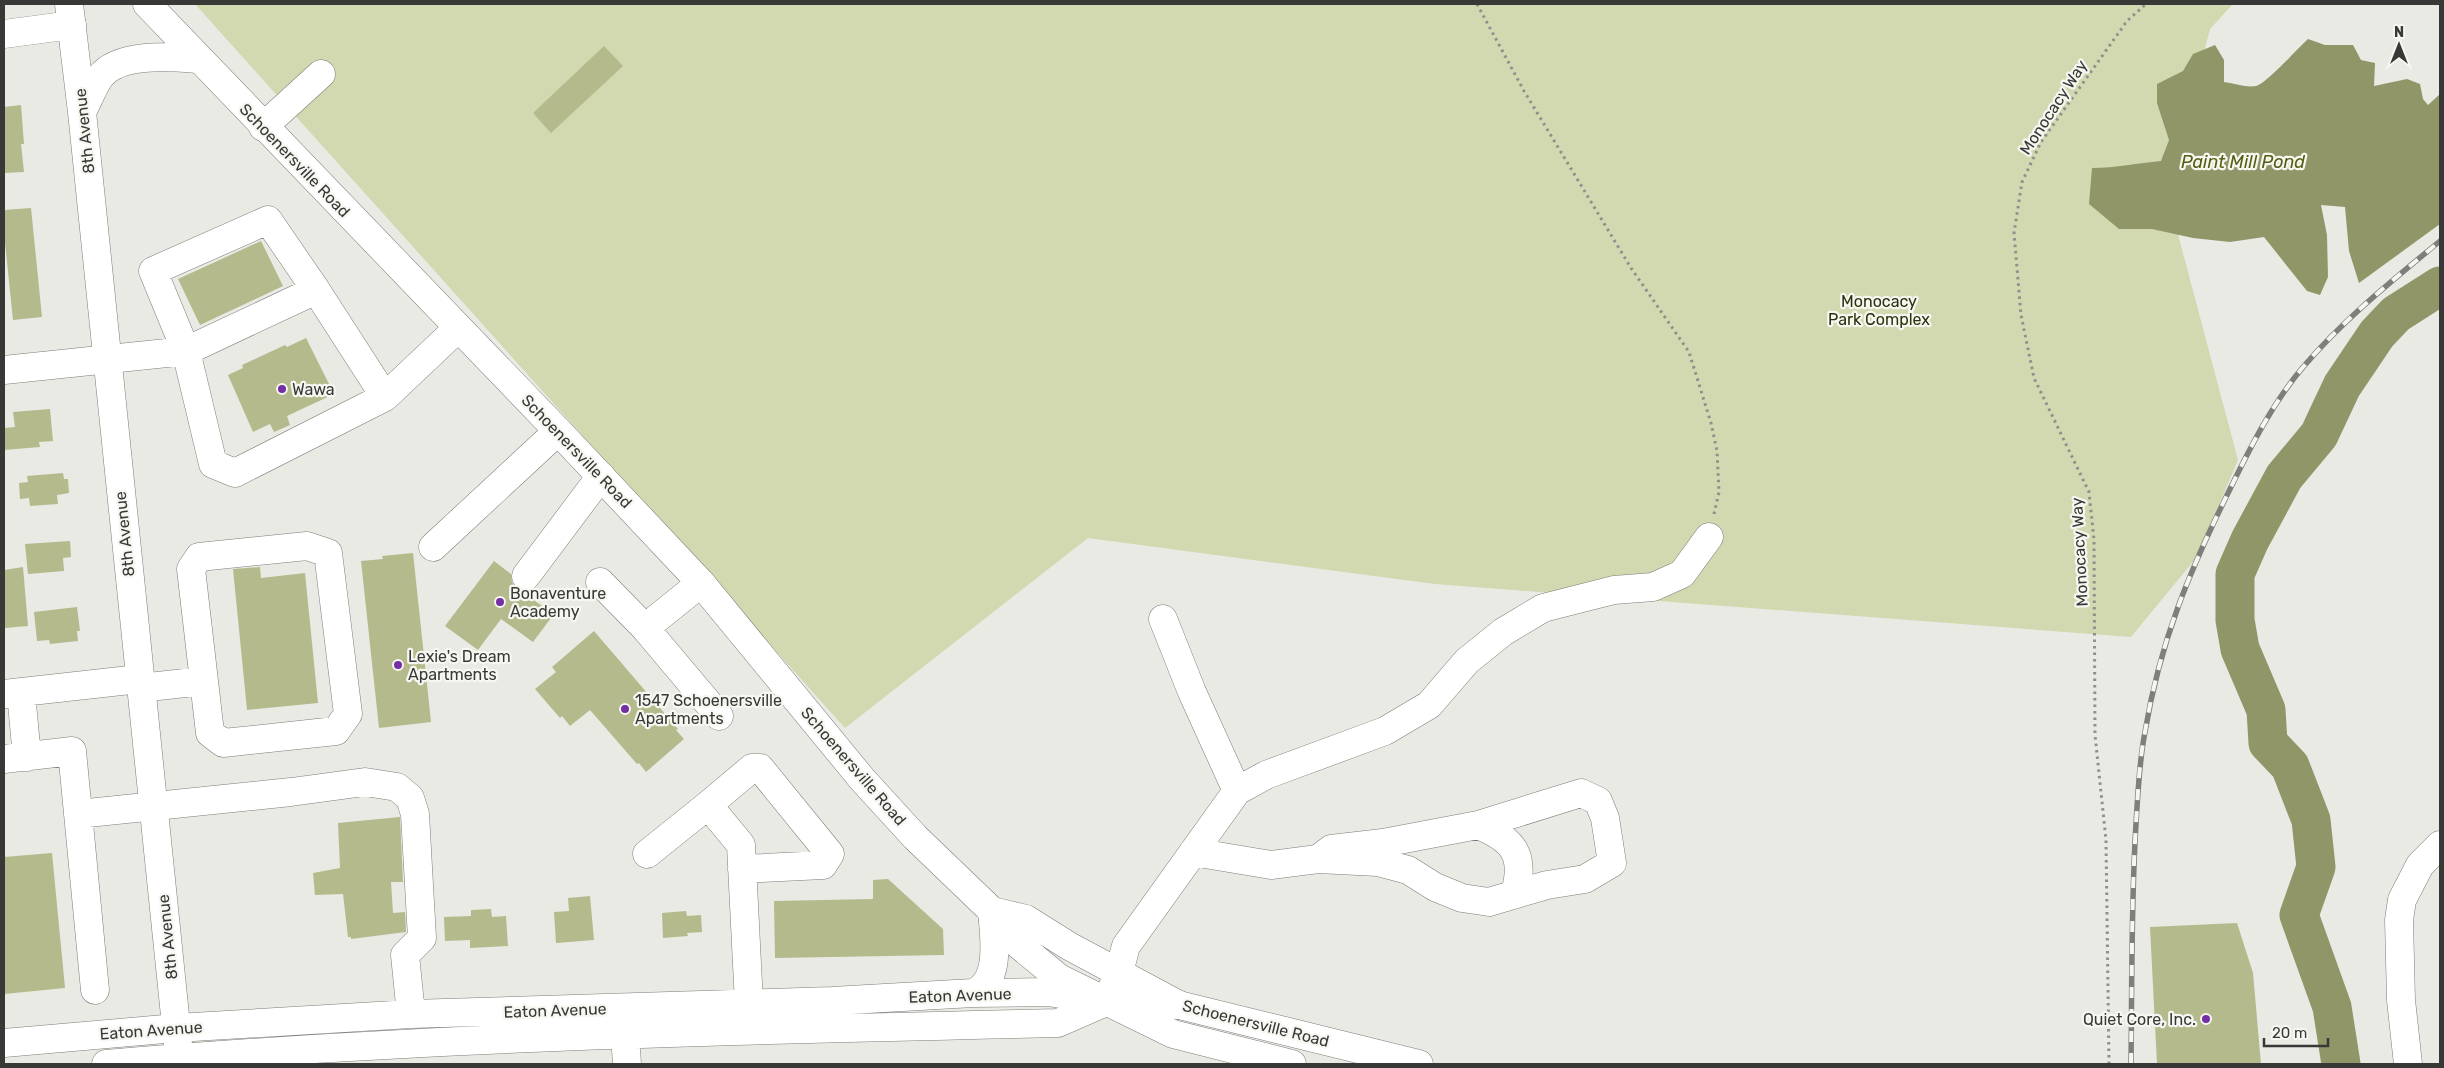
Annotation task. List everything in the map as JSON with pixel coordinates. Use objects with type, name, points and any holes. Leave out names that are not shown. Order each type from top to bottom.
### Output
[{"type":"main road","name":"Schoenersville Road","points":[[147,4],[558,431],[701,583],[880,800],[915,837],[992,911],[1008,936],[1059,978],[1173,1034],[1292,1064]]},
{"type":"main road","points":[[4,34],[70,14]]},
{"type":"main road","name":"8th Avenue","points":[[70,14],[82,112],[180,1061]]},
{"type":"main road","points":[[82,112],[101,76],[120,64],[144,57],[198,58]]},
{"type":"main road","points":[[264,126],[321,74]]},
{"type":"main road","points":[[385,397],[268,220],[153,271],[186,351],[213,464],[235,473],[385,397],[458,328]]},
{"type":"main road","points":[[4,370],[186,351],[316,290]]},
{"type":"main road","points":[[432,547],[558,431]]},
{"type":"main road","points":[[526,576],[601,476]]},
{"type":"main road","points":[[1106,1002],[1119,972],[1126,946],[1237,791],[1266,775],[1385,731],[1429,705],[1467,661],[1503,632],[1542,608],[1614,590],[1653,587],[1682,574],[1709,537]]},
{"type":"main road","points":[[307,546],[328,553],[348,714],[336,731],[223,743],[210,733],[203,681],[191,569],[199,557],[307,546]]},
{"type":"main road","points":[[600,582],[644,628],[719,716]]},
{"type":"main road","points":[[644,628],[701,583]]},
{"type":"main road","points":[[1163,619],[1192,692],[1237,791]]},
{"type":"main road","points":[[95,990],[72,751],[16,758],[12,694],[203,681]]},
{"type":"main road","points":[[647,854],[752,768],[760,768],[830,854],[823,865],[742,869]]},
{"type":"main road","points":[[78,814],[291,792],[365,782],[398,787],[410,798],[415,814],[422,938],[405,955],[411,1014]]},
{"type":"main road","points":[[1193,852],[1271,865],[1318,859],[1378,862],[1408,870],[1435,887],[1471,899],[1489,902],[1514,893],[1585,879],[1612,863],[1605,818],[1598,800],[1581,793],[1478,825],[1383,843],[1331,849],[1318,859]]},
{"type":"main road","points":[[708,805],[741,846],[749,1004]]},
{"type":"main road","points":[[1478,825],[1506,839],[1518,856],[1519,877],[1514,893]]},
{"type":"main road","points":[[2408,1064],[2401,1000],[2399,920],[2402,900],[2420,865],[2440,844]]},
{"type":"main road","name":"Schoenersville Road","points":[[992,911],[1026,920],[1069,946],[1179,1005],[1419,1064]]},
{"type":"main road","points":[[973,993],[980,990],[989,976],[994,960],[995,947],[992,911]]},
{"type":"main road","name":"Eaton Avenue","points":[[4,1042],[176,1028],[411,1014],[749,1004],[973,993],[1049,992],[1106,1002],[1179,1005]]},
{"type":"main road","name":"Eaton Avenue","points":[[106,1064],[412,1055],[625,1034],[1058,1023],[1106,1002]]},
{"type":"main road","points":[[625,1034],[627,1064]]},
{"type":"path","points":[[1478,4],[1524,91],[1631,268],[1689,352],[1711,423],[1717,451],[1719,492],[1709,537]]},
{"type":"path","name":"Monocacy Way","points":[[2109,1064],[2106,840],[2095,735],[2094,540],[2090,492],[2034,378],[2021,315],[2014,233],[2022,182],[2042,142],[2127,21],[2146,4]]},
{"type":"green space","name":"Monocacy Park Complex","points":[[195,4],[2233,4],[2210,29],[2167,193],[2238,460],[2196,558],[2131,637],[1435,584],[1088,538],[845,728]]},
{"type":"water","name":"Paint Mill Pond","points":[[2308,39],[2325,45],[2353,45],[2361,60],[2375,63],[2374,86],[2407,79],[2420,84],[2423,99],[2428,105],[2440,94],[2440,224],[2359,283],[2349,251],[2345,207],[2321,205],[2327,235],[2328,277],[2320,295],[2307,291],[2264,237],[2230,242],[2193,238],[2152,229],[2119,229],[2089,204],[2092,168],[2161,161],[2169,140],[2157,103],[2157,84],[2183,71],[2193,54],[2215,45],[2224,60],[2224,82],[2256,86],[2274,73]]},
{"type":"building","points":[[604,46],[623,66],[551,133],[533,113]]},
{"type":"building","points":[[21,105],[24,144],[21,144],[24,172],[4,173],[4,107]]},
{"type":"building","points":[[31,208],[42,317],[13,320],[4,233],[4,210]]},
{"type":"building","points":[[261,241],[283,286],[200,325],[178,279]]},
{"type":"building","name":"Wawa","points":[[306,338],[334,394],[287,416],[290,425],[274,432],[270,424],[253,432],[228,375],[243,368],[242,365],[285,345],[287,347]]},
{"type":"building","points":[[50,409],[53,441],[39,442],[40,447],[4,450],[4,428],[15,427],[13,412]]},
{"type":"building","points":[[63,473],[64,479],[68,479],[69,493],[57,495],[58,504],[30,506],[29,498],[20,499],[19,483],[28,482],[27,476]]},
{"type":"building","points":[[70,541],[71,557],[63,558],[64,571],[28,574],[25,544]]},
{"type":"building","name":"Lexie's Dream Apartments","points":[[413,553],[431,722],[379,728],[361,561],[383,559],[382,556]]},
{"type":"building","name":"Bonaventure Academy","points":[[494,561],[511,574],[512,582],[516,588],[554,614],[533,642],[501,619],[478,650],[445,626]]},
{"type":"building","points":[[23,567],[28,626],[5,628],[4,570]]},
{"type":"building","points":[[260,567],[261,578],[305,573],[318,703],[247,710],[233,569]]},
{"type":"building","points":[[77,607],[80,631],[77,631],[78,641],[50,644],[49,640],[37,641],[34,612]]},
{"type":"building","name":"1547 Schoenersville Apartments","points":[[594,631],[678,729],[676,730],[684,739],[646,772],[590,710],[570,726],[562,716],[560,718],[535,689],[556,672],[552,667]]},
{"type":"building","points":[[400,817],[403,882],[391,882],[393,913],[405,912],[406,932],[351,939],[351,937],[348,937],[343,894],[315,895],[313,873],[340,868],[338,823]]},
{"type":"building","points":[[52,853],[65,988],[4,994],[4,857]]},
{"type":"building","points":[[888,879],[943,929],[944,955],[775,958],[774,901],[873,899],[873,880]]},
{"type":"building","points":[[590,896],[594,940],[556,943],[554,912],[569,911],[568,898]]},
{"type":"building","points":[[491,909],[492,917],[506,916],[508,946],[470,948],[470,940],[445,941],[444,917],[471,916],[471,910]]},
{"type":"building","points":[[686,911],[687,916],[701,915],[702,932],[687,933],[688,936],[663,938],[662,913]]},
{"type":"building","name":"Quiet Core, Inc.","points":[[2237,923],[2253,973],[2261,1064],[2157,1064],[2150,927]]},
{"type":"waterway","points":[[2341,1064],[2332,1007],[2299,915],[2316,867],[2311,820],[2290,766],[2268,743],[2266,710],[2240,649],[2235,620],[2235,574],[2250,540],[2284,477],[2319,435],[2342,386],[2377,334],[2396,314],[2440,286]]},
{"type":"railway","points":[[2131,1064],[2133,884],[2140,766],[2151,699],[2159,667],[2189,577],[2254,441],[2282,394],[2319,349],[2369,300],[2440,241]]},
{"type":"place","name":"Wawa","points":[[282,389]]},
{"type":"place","name":"Bonaventure Academy","points":[[500,602]]},
{"type":"place","name":"Lexie's Dream Apartments","points":[[398,665]]},
{"type":"place","name":"1547 Schoenersville Apartments","points":[[625,709]]},
{"type":"place","name":"Quiet Core, Inc.","points":[[2206,1019]]}]
